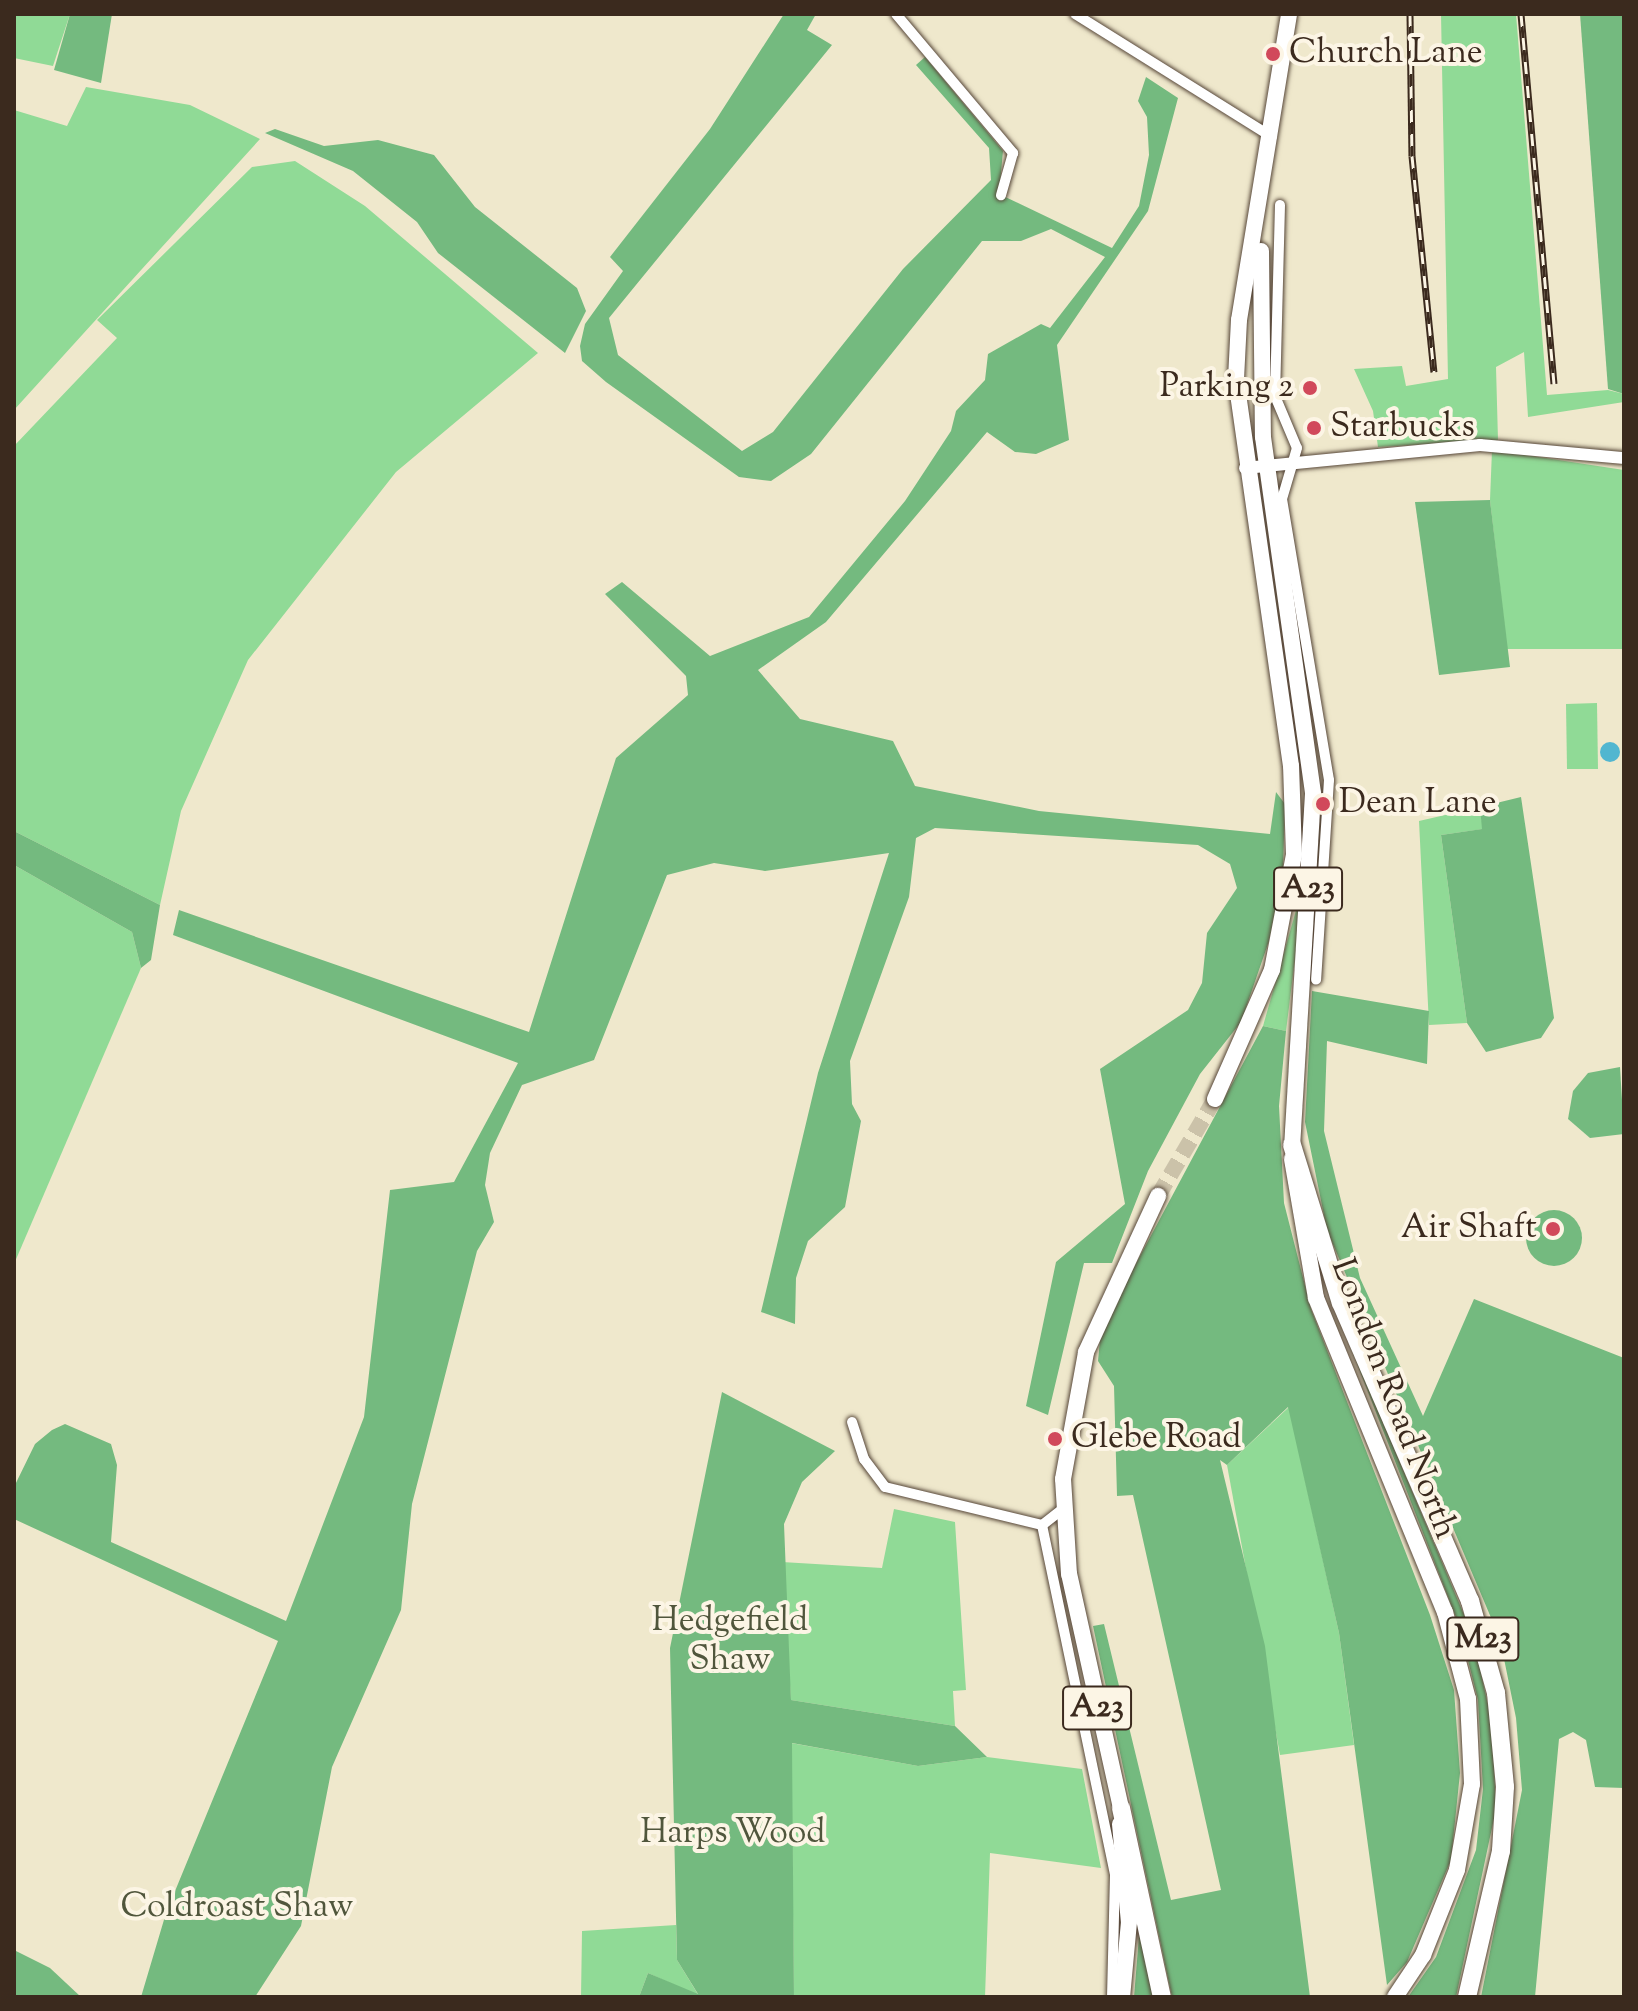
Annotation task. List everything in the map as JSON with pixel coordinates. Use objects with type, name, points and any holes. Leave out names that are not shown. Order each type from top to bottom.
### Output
[{"type":"highway","name":"M23","points":[[1292,1145],[1341,1303],[1470,1601],[1496,1693],[1505,1772],[1501,1851],[1467,1997]]},
{"type":"highway","points":[[1121,1808],[1162,1997]]},
{"type":"main road","name":"A23","points":[[1215,1099],[1272,970],[1294,855],[1277,655],[1245,468],[1239,320],[1263,202],[1289,14]]},
{"type":"main road","name":"A23","points":[[1263,202],[1267,468]]},
{"type":"main road","name":"London Road North","points":[[1267,468],[1313,794],[1292,1145],[1294,1198],[1316,1298],[1445,1612],[1471,1727],[1472,1784],[1457,1870],[1423,1955],[1395,1997]]},
{"type":"main road","name":"A23","points":[[1122,1997],[1129,1922],[1121,1808],[1075,1609],[1064,1508],[1065,1449],[1086,1352],[1158,1196]]},
{"type":"street","points":[[896,14],[1013,153],[1014,170],[1001,195]]},
{"type":"street","points":[[1075,14],[1272,137]]},
{"type":"street","points":[[1274,517],[1296,464],[1296,437],[1280,422],[1266,360],[1280,205]]},
{"type":"street","points":[[1245,468],[1515,444],[1624,458]]},
{"type":"street","points":[[1282,499],[1329,780],[1316,980]]},
{"type":"street","points":[[852,1422],[871,1473],[885,1487],[1042,1525]]},
{"type":"street","points":[[1042,1525],[1064,1508]]},
{"type":"street","points":[[1042,1525],[1115,1875],[1112,1997]]},
{"type":"green space","points":[[14,14],[70,14],[53,66],[14,58]]},
{"type":"green space","points":[[70,14],[112,14],[101,83],[54,70]]},
{"type":"green space","points":[[784,14],[816,14],[807,30],[832,45],[609,318],[618,355],[742,451],[773,432],[903,269],[991,180],[989,148],[916,65],[925,57],[1003,151],[999,194],[1112,248],[1139,206],[1149,155],[1147,117],[1138,101],[1146,77],[1178,98],[1148,211],[1057,345],[1069,440],[1036,454],[1015,452],[987,432],[826,622],[758,670],[800,719],[893,741],[915,786],[1039,811],[1270,834],[1276,792],[1285,804],[1283,870],[1269,941],[1241,1022],[1200,1074],[1148,1171],[1112,1263],[1084,1263],[1048,1415],[1026,1406],[1056,1262],[1125,1204],[1100,1069],[1188,1010],[1202,983],[1207,933],[1237,888],[1230,864],[1198,845],[935,828],[916,838],[909,897],[850,1061],[852,1104],[861,1121],[845,1207],[808,1241],[796,1278],[795,1324],[761,1312],[818,1073],[889,853],[765,871],[714,863],[667,875],[594,1060],[522,1085],[490,1153],[485,1185],[494,1222],[477,1251],[412,1504],[401,1610],[332,1767],[301,1926],[255,1997],[141,1997],[166,1913],[278,1641],[14,1519],[14,1487],[35,1444],[65,1424],[111,1444],[117,1465],[111,1542],[286,1621],[364,1417],[390,1190],[454,1182],[518,1063],[173,935],[179,910],[529,1032],[616,758],[688,695],[686,676],[605,594],[622,582],[710,656],[809,617],[905,501],[951,431],[956,411],[985,380],[988,354],[1041,324],[1050,328],[1105,257],[1051,229],[1021,241],[982,241],[811,454],[771,481],[739,477],[606,382],[582,361],[580,346],[585,324],[623,271],[610,257],[710,129]]},
{"type":"green space","points":[[1441,14],[1516,14],[1547,395],[1608,390],[1624,394],[1624,402],[1528,417],[1524,352],[1496,367],[1498,440],[1378,447],[1373,411],[1354,369],[1402,366],[1406,386],[1448,379]]},
{"type":"green space","points":[[1580,14],[1624,14],[1624,394],[1608,389]]},
{"type":"green space","points":[[86,87],[190,105],[260,139],[14,410],[14,110],[67,126]]},
{"type":"green space","points":[[275,129],[324,146],[378,140],[434,155],[475,207],[577,288],[586,311],[565,353],[438,253],[417,222],[353,171],[265,133]]},
{"type":"green space","points":[[295,161],[365,206],[538,353],[396,472],[248,660],[181,811],[160,905],[14,831],[14,446],[117,338],[97,320],[252,167]]},
{"type":"green space","points":[[1492,450],[1624,470],[1624,649],[1507,649],[1490,500]]},
{"type":"green space","points":[[1490,500],[1510,667],[1439,675],[1415,502]]},
{"type":"green space","points":[[1597,703],[1598,769],[1567,769],[1566,704]]},
{"type":"green space","points":[[1521,797],[1554,1018],[1541,1038],[1486,1052],[1467,1023],[1441,835],[1482,829],[1480,807]]},
{"type":"green space","points":[[1480,807],[1483,829],[1441,835],[1467,1023],[1429,1025],[1419,821]]},
{"type":"green space","points":[[14,831],[160,905],[151,960],[141,968],[132,932],[14,865]]},
{"type":"green space","points":[[14,865],[132,932],[141,968],[14,1264]]},
{"type":"green space","points":[[1297,907],[1301,910],[1286,1031],[1263,1026]]},
{"type":"green space","points":[[1312,991],[1429,1011],[1427,1064],[1327,1041],[1324,1131],[1360,1278],[1423,1416],[1474,1299],[1624,1358],[1624,1788],[1595,1787],[1586,1740],[1573,1732],[1559,1739],[1535,1997],[1481,1997],[1522,1790],[1516,1718],[1500,1639],[1327,1230],[1305,1122]]},
{"type":"green space","points":[[1263,1026],[1286,1031],[1279,1106],[1284,1203],[1311,1309],[1430,1615],[1454,1690],[1460,1773],[1451,1860],[1407,1962],[1387,1985],[1339,1633],[1288,1407],[1227,1465],[1220,1460],[1265,1646],[1310,1997],[1172,1997],[1093,1626],[1104,1624],[1171,1900],[1221,1890],[1133,1495],[1117,1496],[1114,1386],[1098,1361],[1101,1329]]},
{"type":"green space","points":[[1620,1067],[1624,1134],[1590,1138],[1568,1119],[1573,1091],[1588,1073]]},
{"type":"green space","points":[[1554,1210],[1574,1218],[1582,1238],[1574,1258],[1554,1266],[1534,1258],[1526,1238],[1534,1218]]},
{"type":"green space","points":[[1336,1310],[1473,1636],[1492,1724],[1496,1809],[1456,1997],[1408,1997],[1436,1957],[1476,1850],[1483,1789],[1478,1700],[1459,1625]]},
{"type":"green space","points":[[722,1392],[835,1451],[802,1482],[784,1524],[791,1700],[955,1726],[987,1757],[918,1766],[792,1743],[794,1997],[639,1997],[648,1973],[698,1994],[677,1960],[670,1648]]},
{"type":"green space","points":[[1289,1407],[1339,1633],[1354,1745],[1280,1755],[1227,1465]]},
{"type":"green space","points":[[894,1509],[955,1522],[966,1690],[953,1691],[955,1726],[791,1700],[782,1562],[882,1568]]},
{"type":"green space","points":[[791,1743],[918,1766],[987,1757],[1082,1769],[1101,1868],[990,1853],[985,1997],[794,1997]]},
{"type":"green space","points":[[1140,1924],[1154,1997],[1134,1997]]},
{"type":"green space","points":[[676,1925],[677,1960],[699,1996],[648,1973],[639,1997],[581,1997],[582,1931]]},
{"type":"green space","name":"Coldroast Shaw","points":[[14,1950],[50,1968],[81,1997],[14,1997]]},
{"type":"water","points":[[1610,742],[1617,745],[1620,752],[1617,759],[1610,762],[1603,759],[1600,752],[1603,745]]},
{"type":"tunnel","points":[[1158,1196],[1215,1099]]},
{"type":"railway","points":[[1410,14],[1412,156],[1434,372]]},
{"type":"railway","points":[[1521,14],[1554,384]]},
{"type":"place","name":"Church Lane","points":[[1273,54]]},
{"type":"place","name":"Parking 2","points":[[1310,388]]},
{"type":"place","name":"Starbucks","points":[[1314,428]]},
{"type":"place","name":"Dean Lane","points":[[1323,804]]},
{"type":"place","name":"Air Shaft","points":[[1553,1229]]},
{"type":"place","name":"Glebe Road","points":[[1055,1439]]},
{"type":"park label","name":"Hedgefield Shaw","points":[[730,1640]]},
{"type":"park label","name":"Harps Wood","points":[[733,1834]]}]
